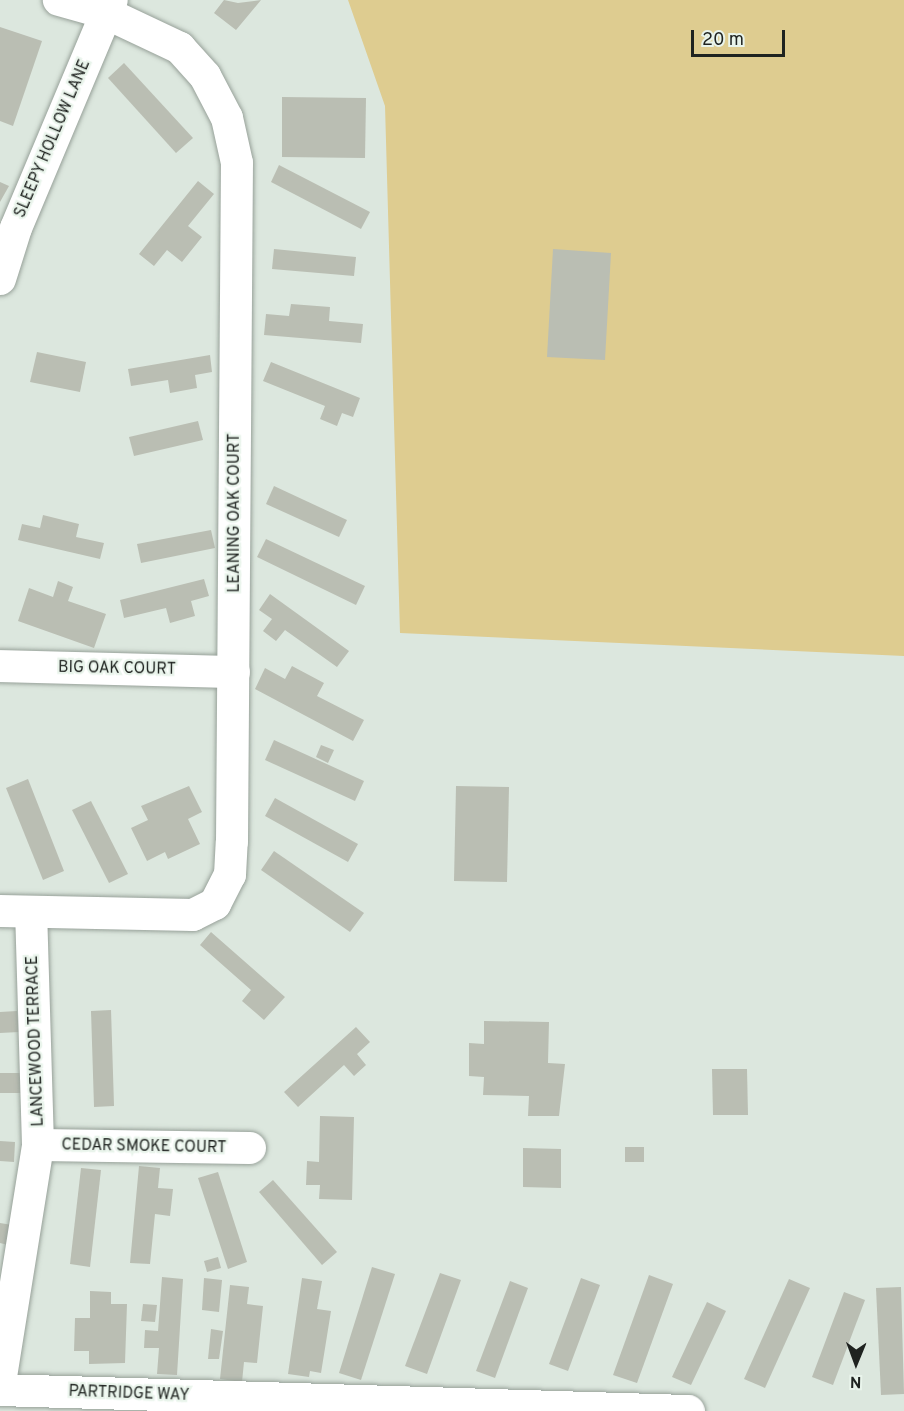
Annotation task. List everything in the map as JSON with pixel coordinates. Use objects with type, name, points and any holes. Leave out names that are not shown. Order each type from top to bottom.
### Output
[{"type":"street","name":"LEANING OAK COURT","points":[[0,911],[193,915],[215,904],[230,875],[234,672],[237,163],[227,118],[205,76],[180,48],[109,7],[59,0]]},
{"type":"street","name":"SLEEPY HOLLOW LANE","points":[[0,279],[16,228],[109,7]]},
{"type":"street","name":"BIG OAK COURT","points":[[0,666],[234,672]]},
{"type":"street","name":"LANCEWOOD TERRACE","points":[[0,1383],[38,1145],[31,912]]},
{"type":"street","name":"CEDAR SMOKE COURT","points":[[38,1145],[250,1148]]},
{"type":"street","name":"PARTRIDGE WAY","points":[[0,1390],[313,1405],[689,1411]]},
{"type":"shaded area","points":[[348,0],[904,0],[904,656],[400,633],[385,106]]},
{"type":"building","points":[[224,0],[238,3],[261,0],[236,30],[214,13]]},
{"type":"building","points":[[0,27],[42,41],[13,126],[0,121]]},
{"type":"building","points":[[124,63],[193,138],[176,153],[108,78]]},
{"type":"building","points":[[282,97],[366,98],[365,158],[282,157]]},
{"type":"building","points":[[279,165],[370,212],[361,229],[271,182]]},
{"type":"building","points":[[198,181],[214,194],[188,226],[202,237],[182,262],[167,250],[154,266],[139,254]]},
{"type":"building","points":[[0,182],[9,186],[0,202]]},
{"type":"building","points":[[274,249],[356,257],[354,276],[272,269]]},
{"type":"building","points":[[553,249],[611,253],[605,360],[547,357]]},
{"type":"building","points":[[291,304],[330,307],[329,321],[363,324],[361,343],[264,335],[266,314],[289,316]]},
{"type":"building","points":[[37,352],[86,362],[80,392],[30,382]]},
{"type":"building","points":[[210,355],[212,372],[195,375],[197,388],[170,393],[168,380],[131,386],[128,369]]},
{"type":"building","points":[[271,362],[360,398],[353,417],[342,413],[337,426],[320,419],[325,406],[263,381]]},
{"type":"building","points":[[198,421],[203,440],[134,456],[129,437]]},
{"type":"building","points":[[274,486],[347,520],[339,537],[266,504]]},
{"type":"building","points":[[43,515],[79,524],[76,537],[104,543],[100,559],[18,540],[22,524],[40,528]]},
{"type":"building","points":[[211,530],[215,548],[141,563],[137,544]]},
{"type":"building","points":[[266,539],[365,586],[356,605],[257,557]]},
{"type":"building","points":[[204,579],[209,596],[191,601],[195,616],[170,623],[166,608],[124,618],[120,600]]},
{"type":"building","points":[[58,581],[73,587],[68,601],[106,614],[94,648],[18,621],[29,588],[53,597]]},
{"type":"building","points":[[270,594],[349,651],[337,667],[285,630],[276,641],[263,631],[272,619],[259,610]]},
{"type":"building","points":[[292,666],[324,683],[317,696],[364,720],[353,741],[255,689],[265,668],[285,679]]},
{"type":"building","points":[[274,740],[364,781],[355,801],[265,760]]},
{"type":"building","points":[[321,745],[334,750],[328,763],[316,757]]},
{"type":"building","points":[[28,779],[64,871],[43,880],[6,788]]},
{"type":"building","points":[[189,786],[202,812],[188,819],[200,844],[168,859],[165,852],[147,861],[131,828],[148,820],[141,806]]},
{"type":"building","points":[[456,786],[509,787],[507,882],[454,881]]},
{"type":"building","points":[[275,798],[358,844],[348,862],[265,816]]},
{"type":"building","points":[[91,801],[128,874],[109,883],[72,810]]},
{"type":"building","points":[[274,851],[364,913],[350,932],[261,870]]},
{"type":"building","points":[[211,932],[285,997],[264,1020],[242,1001],[251,990],[200,945]]},
{"type":"building","points":[[111,1010],[114,1106],[94,1107],[91,1011]]},
{"type":"building","points":[[17,1011],[19,1032],[0,1033],[0,1012]]},
{"type":"building","points":[[484,1021],[549,1022],[548,1063],[565,1064],[559,1116],[528,1116],[529,1096],[483,1095],[484,1077],[469,1076],[469,1043],[484,1044]]},
{"type":"building","points":[[356,1027],[370,1042],[357,1054],[366,1065],[354,1076],[344,1065],[298,1107],[284,1092]]},
{"type":"building","points":[[712,1069],[747,1069],[748,1115],[713,1115]]},
{"type":"building","points":[[0,1073],[21,1073],[21,1093],[0,1093]]},
{"type":"building","points":[[320,1116],[354,1117],[352,1200],[319,1199],[320,1185],[306,1185],[307,1161],[319,1162]]},
{"type":"building","points":[[0,1141],[15,1142],[14,1162],[0,1161]]},
{"type":"building","points":[[625,1147],[644,1147],[644,1162],[625,1162]]},
{"type":"building","points":[[523,1148],[561,1149],[561,1188],[523,1187]]},
{"type":"building","points":[[139,1166],[160,1168],[158,1188],[173,1189],[170,1216],[155,1214],[150,1264],[130,1263]]},
{"type":"building","points":[[81,1168],[101,1170],[90,1267],[70,1264]]},
{"type":"building","points":[[218,1172],[247,1262],[228,1269],[198,1178]]},
{"type":"building","points":[[273,1180],[337,1252],[322,1265],[259,1192]]},
{"type":"building","points":[[0,1223],[12,1225],[8,1245],[0,1243]]},
{"type":"building","points":[[218,1257],[221,1268],[207,1272],[204,1261]]},
{"type":"building","points":[[372,1267],[395,1274],[361,1380],[339,1373]]},
{"type":"building","points":[[440,1273],[461,1280],[427,1374],[405,1366]]},
{"type":"building","points":[[649,1275],[673,1284],[637,1383],[613,1375]]},
{"type":"building","points":[[162,1277],[183,1279],[177,1375],[157,1374],[159,1348],[144,1348],[145,1330],[158,1331]]},
{"type":"building","points":[[204,1278],[222,1280],[219,1312],[202,1310]]},
{"type":"building","points":[[302,1278],[322,1281],[317,1309],[331,1311],[321,1373],[310,1371],[309,1377],[288,1374]]},
{"type":"building","points":[[581,1278],[600,1285],[568,1371],[549,1364]]},
{"type":"building","points":[[789,1279],[810,1288],[765,1388],[744,1379]]},
{"type":"building","points":[[510,1281],[528,1288],[495,1378],[476,1371]]},
{"type":"building","points":[[230,1285],[249,1287],[247,1304],[263,1306],[257,1363],[244,1362],[242,1382],[220,1379]]},
{"type":"building","points":[[901,1287],[904,1394],[881,1395],[876,1288]]},
{"type":"building","points":[[90,1291],[111,1292],[111,1304],[127,1304],[125,1363],[89,1364],[89,1351],[74,1351],[75,1318],[90,1318]]},
{"type":"building","points":[[844,1292],[865,1300],[833,1385],[812,1377]]},
{"type":"building","points":[[707,1302],[726,1311],[691,1385],[672,1377]]},
{"type":"building","points":[[143,1304],[157,1305],[155,1322],[141,1321]]},
{"type":"building","points":[[211,1329],[223,1331],[219,1359],[208,1359]]}]
